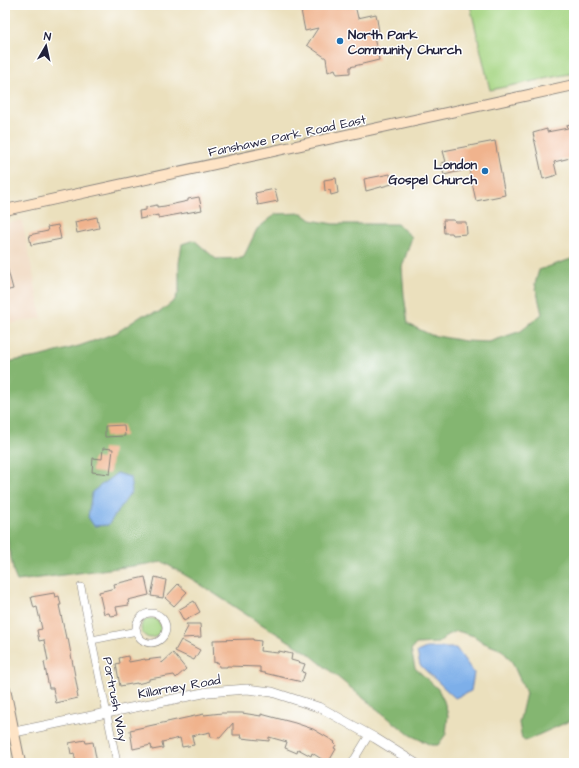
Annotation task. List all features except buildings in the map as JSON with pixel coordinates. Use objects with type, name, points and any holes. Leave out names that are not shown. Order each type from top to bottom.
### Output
[{"type":"main road","name":"Fanshawe Park Road East","points":[[5,210],[574,85]]},
{"type":"main road","points":[[5,689],[9,733],[20,763]]},
{"type":"street","name":"Portrush Way","points":[[81,587],[117,763]]},
{"type":"street","points":[[149,613],[159,615],[163,618],[166,627],[163,637],[156,642],[146,642],[137,631],[136,626],[141,617],[149,613]]},
{"type":"street","name":"Portrush Way","points":[[92,640],[137,631]]},
{"type":"street","name":"Killarney Road","points":[[9,733],[208,692],[247,689],[272,692],[321,708],[415,763]]},
{"type":"street","points":[[352,763],[369,735]]},
{"type":"shaded area","points":[[22,220],[42,318],[5,325],[5,224]]},
{"type":"green space","points":[[470,5],[574,5],[574,73],[490,90]]},
{"type":"green space","points":[[302,213],[311,220],[333,224],[397,224],[412,237],[402,267],[408,324],[431,335],[465,341],[489,342],[521,331],[542,314],[535,284],[539,270],[574,258],[574,719],[525,741],[522,739],[519,723],[526,693],[512,662],[502,650],[484,643],[474,636],[457,631],[447,635],[438,643],[416,644],[411,650],[415,668],[438,689],[444,701],[448,715],[446,734],[438,745],[431,745],[410,735],[308,653],[163,562],[17,581],[14,574],[5,527],[5,364],[12,361],[38,357],[79,346],[116,333],[143,315],[160,312],[175,300],[179,290],[179,263],[182,244],[194,240],[216,259],[243,258],[257,229],[276,214]]},
{"type":"green space","points":[[151,618],[158,621],[161,628],[158,635],[151,638],[144,635],[141,628],[144,621]]},
{"type":"water","points":[[117,473],[130,477],[132,491],[108,525],[94,526],[88,517],[92,492]]},
{"type":"water","points":[[426,648],[456,648],[474,673],[471,691],[455,698],[420,665],[417,652]]},
{"type":"place","name":"North Park Community Church","points":[[340,41]]},
{"type":"place","name":"London Gospel Church","points":[[485,171]]}]
